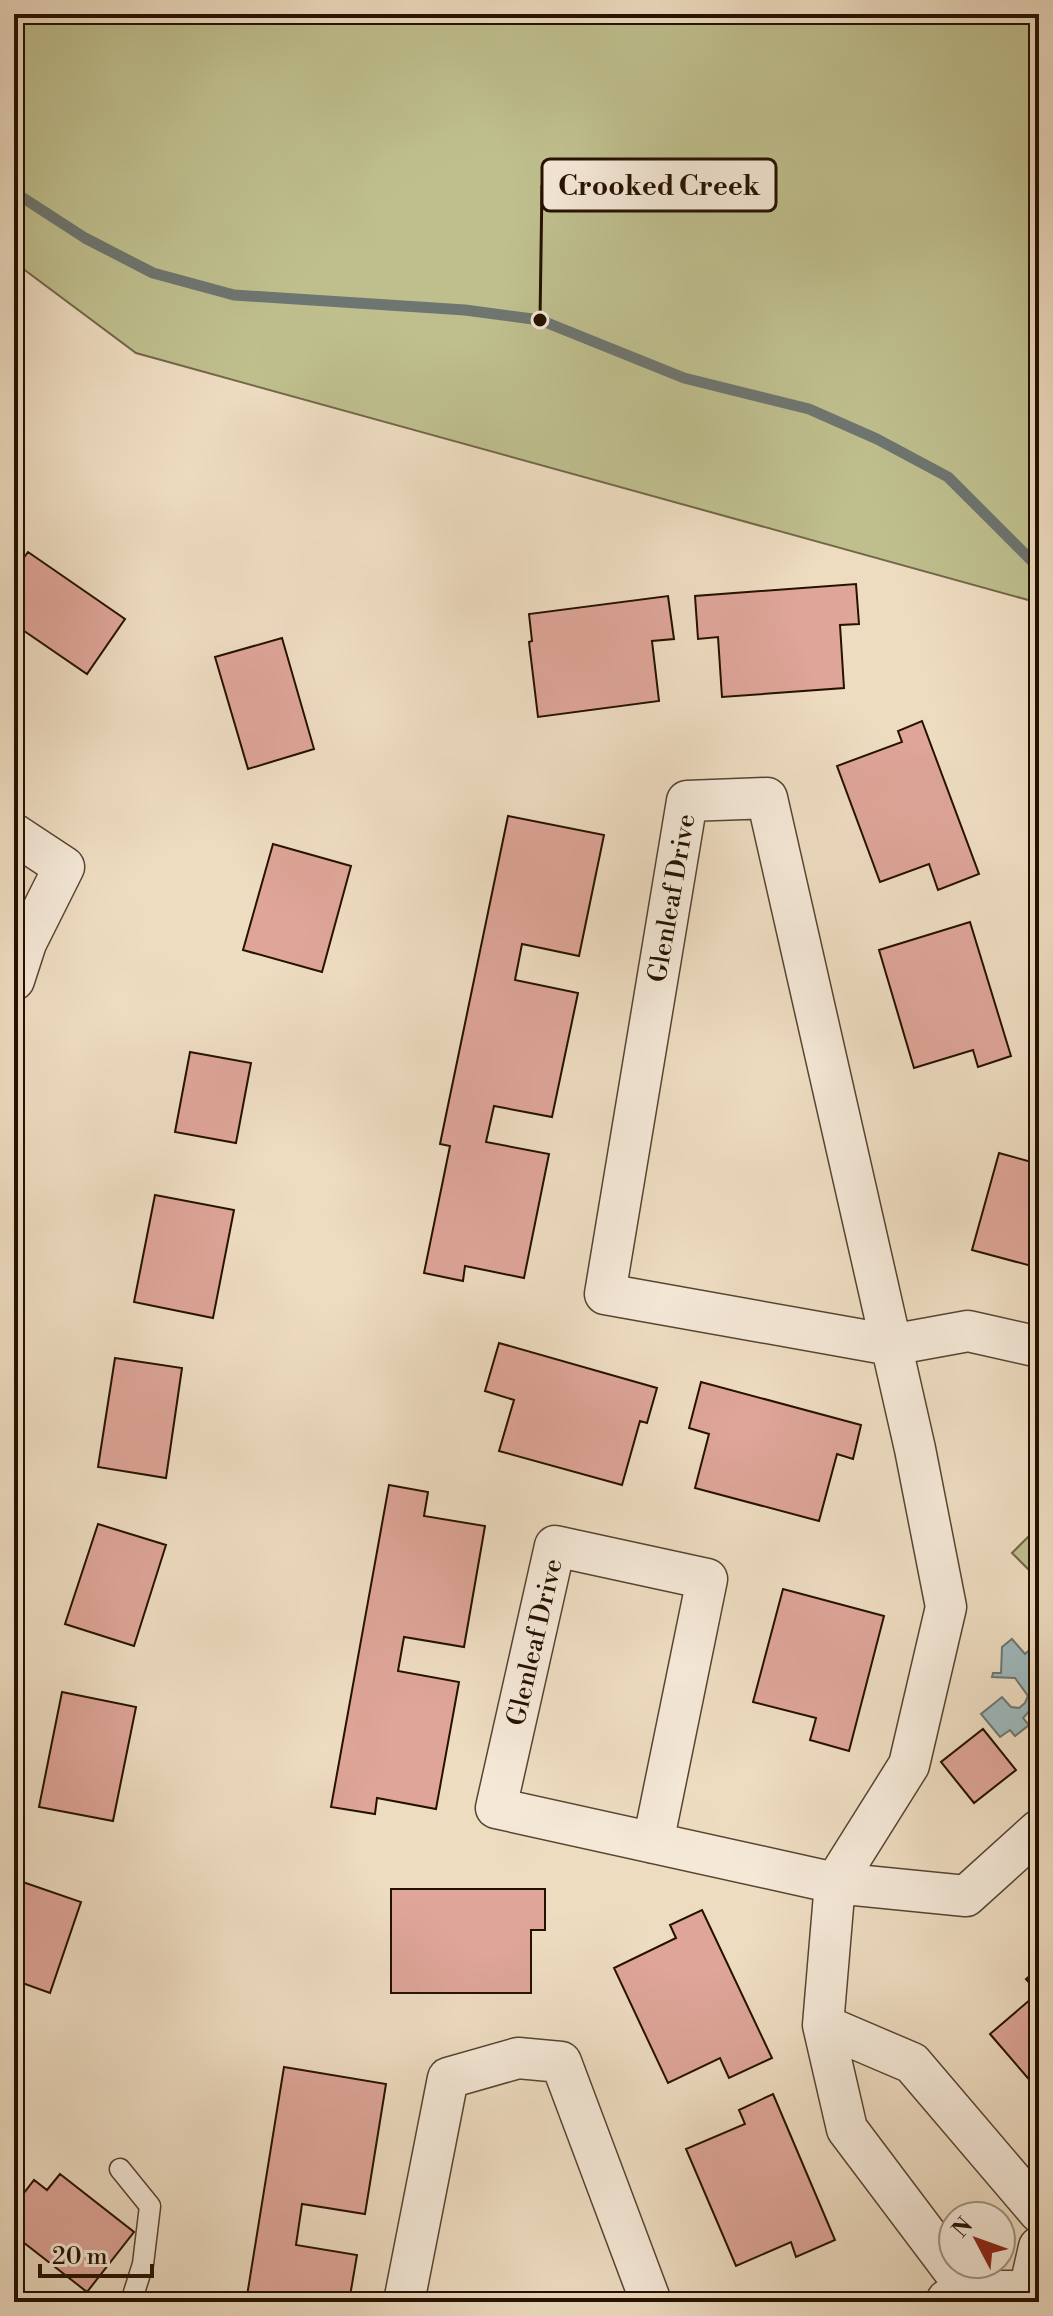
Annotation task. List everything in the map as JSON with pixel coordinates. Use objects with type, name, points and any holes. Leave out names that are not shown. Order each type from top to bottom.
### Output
[{"type":"street","name":"Glenleaf Drive","points":[[1039,1347],[968,1331],[891,1345],[605,1294],[687,801],[767,798],[891,1345],[915,1449],[946,1607],[909,1765],[835,1883],[823,2025],[847,2129],[956,2296],[1027,2296],[1039,2247]]},
{"type":"street","points":[[14,834],[64,867],[26,943],[14,980]]},
{"type":"street","name":"Glenleaf Drive","points":[[653,1843],[707,1579],[555,1546],[496,1808],[653,1843],[835,1883],[966,1896],[1039,1830]]},
{"type":"street","points":[[823,2025],[912,2063],[1039,2212]]},
{"type":"street","points":[[404,2302],[448,2078],[518,2058],[561,2062],[651,2302]]},
{"type":"lane","points":[[120,2169],[150,2206],[143,2264],[131,2302]]},
{"type":"green space","points":[[14,14],[1039,14],[1039,603],[136,353],[14,262]]},
{"type":"green space","points":[[1039,1526],[1039,1580],[1012,1553]]},
{"type":"water","points":[[1012,1639],[1025,1654],[1035,1645],[1039,1650],[1039,1666],[1032,1671],[1039,1679],[1039,1709],[1032,1708],[1023,1718],[1029,1725],[1015,1736],[1010,1730],[1000,1737],[981,1714],[1002,1697],[1011,1707],[1019,1708],[1028,1696],[1015,1678],[992,1677],[993,1673],[1001,1673],[1002,1647]]},
{"type":"building","points":[[28,552],[125,619],[87,674],[14,624],[14,571]]},
{"type":"building","points":[[856,584],[859,624],[840,625],[844,688],[722,697],[718,637],[698,639],[695,596]]},
{"type":"building","points":[[668,596],[674,639],[652,641],[659,701],[538,717],[529,642],[532,641],[529,614]]},
{"type":"building","points":[[282,638],[314,749],[248,769],[215,657]]},
{"type":"building","points":[[922,721],[979,874],[938,890],[929,864],[880,882],[837,766],[902,742],[898,731]]},
{"type":"building","points":[[508,816],[604,835],[579,956],[522,944],[515,980],[578,993],[552,1117],[494,1106],[486,1142],[549,1154],[524,1278],[465,1266],[463,1281],[424,1273],[450,1146],[440,1144]]},
{"type":"building","points":[[273,844],[351,866],[322,972],[243,950]]},
{"type":"building","points":[[970,922],[1011,1056],[978,1067],[973,1050],[914,1068],[879,950]]},
{"type":"building","points":[[190,1052],[251,1063],[236,1143],[175,1132]]},
{"type":"building","points":[[999,1153],[1039,1164],[1039,1268],[972,1250]]},
{"type":"building","points":[[155,1195],[234,1210],[213,1318],[134,1302]]},
{"type":"building","points":[[499,1343],[657,1388],[647,1423],[640,1421],[622,1485],[499,1451],[514,1400],[485,1391]]},
{"type":"building","points":[[115,1358],[182,1368],[166,1478],[98,1467]]},
{"type":"building","points":[[701,1382],[861,1425],[853,1459],[837,1454],[819,1521],[695,1488],[709,1434],[689,1428]]},
{"type":"building","points":[[389,1485],[428,1492],[424,1516],[485,1526],[464,1647],[404,1637],[398,1671],[459,1682],[436,1809],[377,1798],[375,1814],[331,1807]]},
{"type":"building","points":[[98,1524],[166,1545],[134,1646],[65,1624]]},
{"type":"building","points":[[783,1589],[884,1616],[849,1751],[810,1740],[816,1718],[753,1702]]},
{"type":"building","points":[[62,1692],[136,1707],[113,1821],[39,1807]]},
{"type":"building","points":[[983,1729],[1016,1770],[974,1803],[941,1762]]},
{"type":"building","points":[[14,1879],[81,1902],[50,1993],[14,1980]]},
{"type":"building","points":[[391,1889],[545,1889],[545,1930],[531,1930],[531,1993],[391,1993]]},
{"type":"building","points":[[702,1910],[772,2058],[729,2078],[720,2058],[668,2083],[614,1968],[676,1938],[670,1925]]},
{"type":"building","points":[[1039,1968],[1039,2091],[990,2034],[1038,1993],[1026,1979]]},
{"type":"building","points":[[284,2067],[386,2084],[365,2214],[302,2204],[296,2245],[357,2255],[349,2302],[246,2302]]},
{"type":"building","points":[[773,2094],[835,2240],[796,2257],[791,2242],[736,2266],[686,2149],[745,2124],[739,2110]]},
{"type":"building","points":[[60,2174],[134,2232],[87,2292],[14,2235],[14,2206],[34,2180],[47,2190]]},
{"type":"waterway","points":[[14,192],[85,238],[153,273],[234,295],[465,310],[540,320],[684,378],[809,409],[877,439],[948,477],[1039,568]]},
{"type":"place","name":"Crooked Creek","points":[[540,320]]}]
